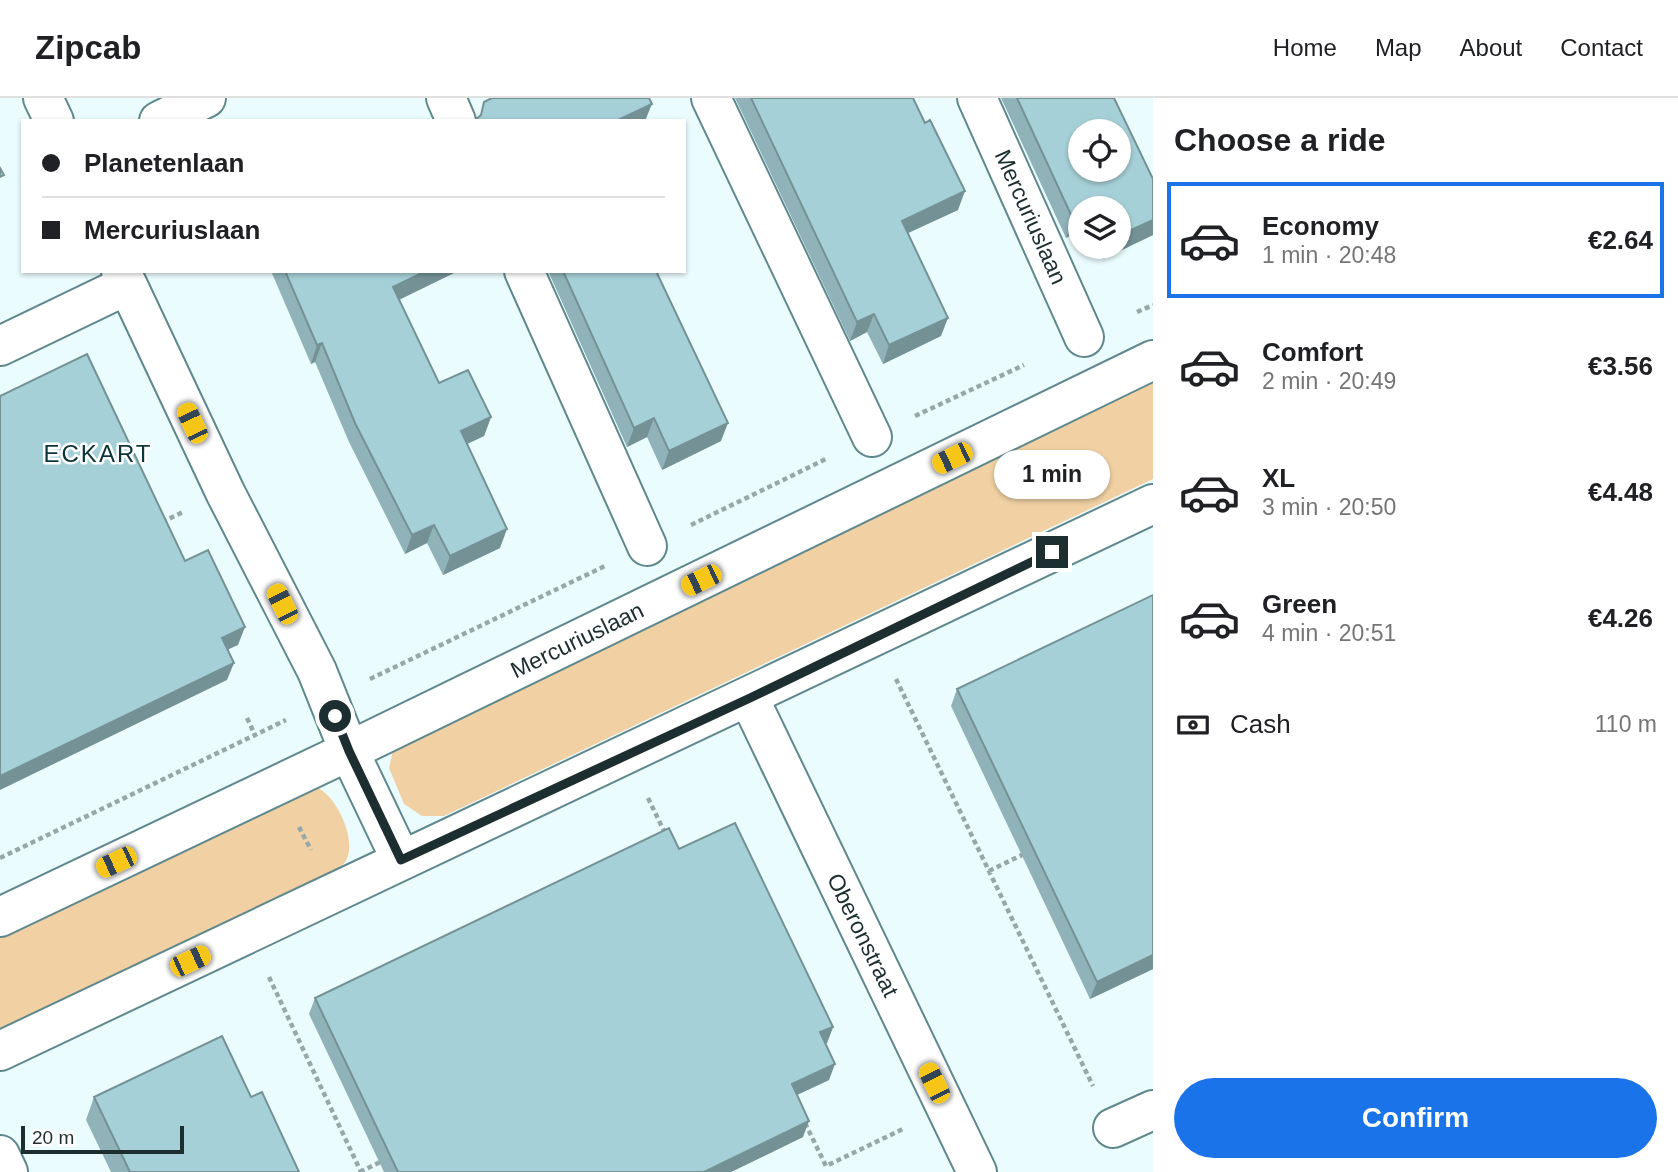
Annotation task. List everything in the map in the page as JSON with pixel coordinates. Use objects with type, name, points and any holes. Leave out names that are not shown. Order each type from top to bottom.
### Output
[{"type":"street","points":[[43,98],[53,119]]},
{"type":"street","points":[[163,119],[206,98]]},
{"type":"street","points":[[446,98],[455,119]]},
{"type":"street","points":[[711,98],[872,437]]},
{"type":"street","name":"Mercuriuslaan","points":[[977,98],[1084,337]]},
{"type":"street","points":[[525,273],[647,546]]},
{"type":"street","points":[[0,346],[124,278],[225,492],[317,671],[349,751],[401,860]]},
{"type":"street","name":"Mercuriuslaan","points":[[0,917],[349,751],[1153,360]]},
{"type":"street","points":[[0,1051],[750,698],[1153,504]]},
{"type":"street","name":"Oberonstraat","points":[[750,698],[976,1172]]},
{"type":"street","points":[[1113,1128],[1153,1110]]},
{"type":"street","points":[[0,1155],[8,1172]]},
{"type":"path","points":[[0,858],[872,437],[1153,305]]},
{"type":"path","points":[[150,528],[225,492]]},
{"type":"path","points":[[896,679],[1113,1128]]},
{"type":"path","points":[[648,798],[671,846]]},
{"type":"path","points":[[989,871],[1036,848]]},
{"type":"path","points":[[269,976],[360,1172],[384,1160]]},
{"type":"path","points":[[802,1117],[826,1166],[945,1108]]},
{"type":"shaded area","points":[[1153,381],[1153,479],[444,816],[422,816],[404,804],[389,768],[394,746]]},
{"type":"shaded area","points":[[304,786],[320,789],[340,813],[349,848],[342,866],[0,1032],[0,932]]},
{"type":"building","points":[[492,98],[649,98],[652,104],[620,119],[476,119],[481,115],[484,102]]},
{"type":"building","points":[[751,98],[913,98],[925,123],[930,120],[965,191],[902,221],[948,318],[889,345],[874,314],[857,322]]},
{"type":"building","points":[[1017,98],[1114,98],[1124,119],[1068,119],[1068,182],[1131,182],[1131,133],[1153,179],[1153,220],[1131,230],[1131,196],[1068,196],[1068,208]]},
{"type":"building","points":[[286,273],[422,273],[393,287],[439,383],[468,370],[491,417],[461,431],[507,529],[450,556],[434,525],[412,535],[355,423],[322,343],[317,345]]},
{"type":"building","points":[[564,273],[657,273],[728,423],[669,451],[654,418],[634,428]]},
{"type":"building","points":[[87,354],[185,561],[208,550],[245,627],[222,638],[234,663],[0,776],[0,396]]},
{"type":"building","points":[[1153,595],[1153,955],[1097,982],[957,689]]},
{"type":"building","points":[[735,823],[833,1027],[820,1032],[835,1064],[792,1084],[809,1121],[704,1172],[398,1172],[315,998],[669,828],[679,849]]},
{"type":"building","points":[[222,1036],[251,1097],[262,1092],[299,1172],[130,1172],[94,1097]]},
{"type":"district","name":"ECKART","points":[[98,454]]},
{"type":"route","points":[[335,716],[401,860],[750,698],[1052,552]]}]
